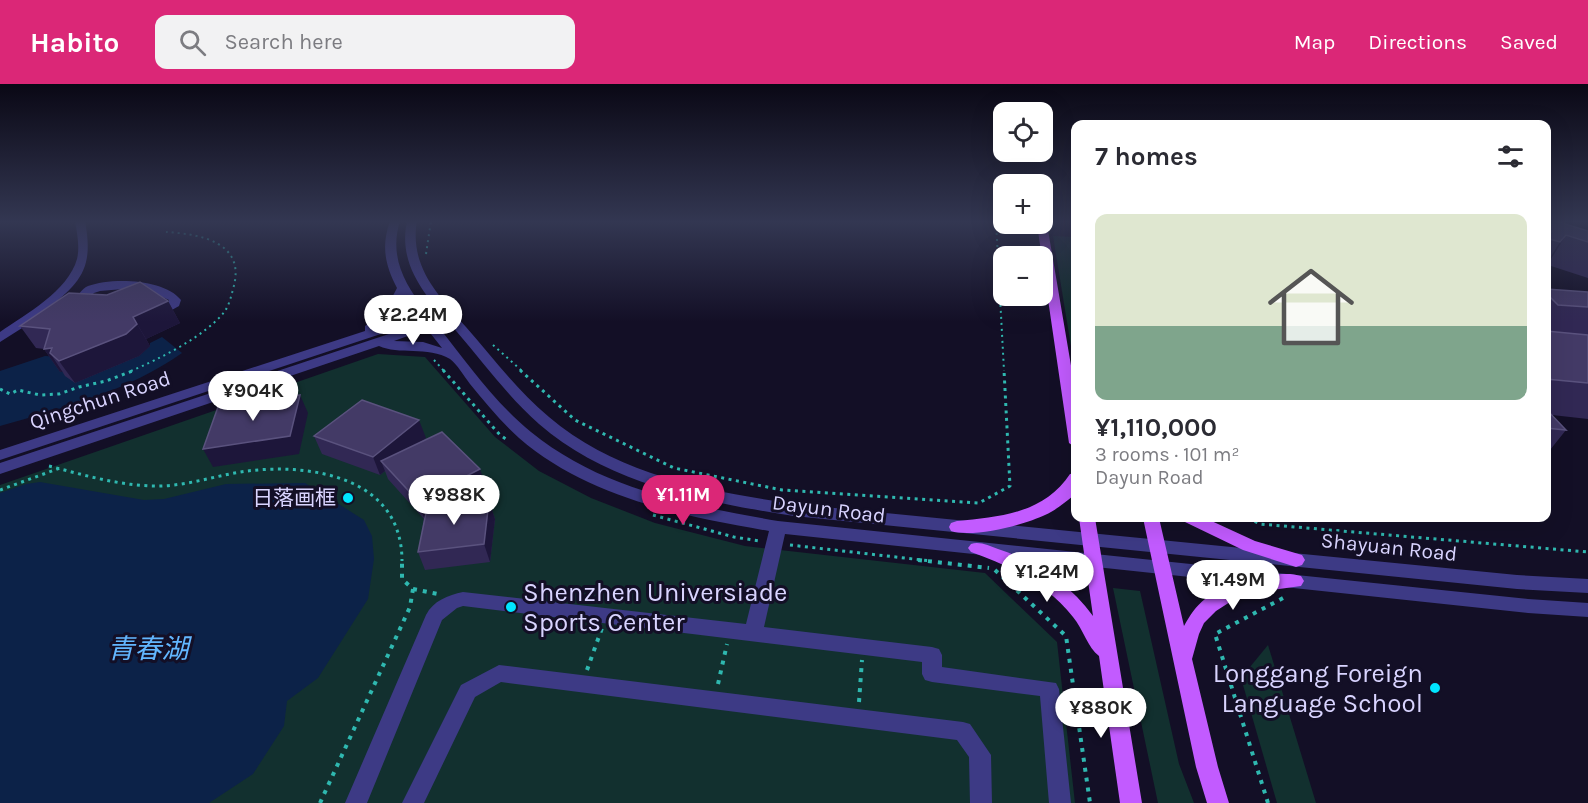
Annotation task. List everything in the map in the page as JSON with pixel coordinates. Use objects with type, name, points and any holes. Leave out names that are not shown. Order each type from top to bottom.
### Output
[{"type":"main road","points":[[1047,255],[1071,411]]},
{"type":"main road","points":[[957,526],[993,524],[1023,517],[1062,496],[1071,484]]},
{"type":"main road","points":[[1088,522],[1131,803]]},
{"type":"main road","points":[[1153,522],[1207,767],[1218,803]]},
{"type":"main road","points":[[1199,522],[1249,546],[1296,560]]},
{"type":"main road","points":[[977,548],[1022,565],[1044,578],[1066,596],[1082,614],[1097,638],[1110,667]]},
{"type":"main road","points":[[1184,663],[1186,639],[1194,623],[1224,595],[1268,583],[1293,588]]},
{"type":"street","points":[[0,338],[26,320],[73,278],[83,255]]},
{"type":"street","name":"Dayun Road","points":[[391,255],[403,288],[426,320],[505,416],[526,436],[574,466],[620,487],[687,510],[775,535],[977,548],[1120,563]]},
{"type":"street","name":"Dayun Road","points":[[412,255],[413,265],[428,289],[512,389],[536,414],[558,432],[615,464],[652,480],[742,502],[794,510],[1115,542]]},
{"type":"street","points":[[26,320],[74,305],[92,289],[120,286],[161,289],[173,295],[175,300],[173,306],[163,311]]},
{"type":"street","points":[[360,342],[398,301],[403,288]]},
{"type":"street","name":"Qingchun Road","points":[[0,469],[447,312]]},
{"type":"street","points":[[360,342],[423,345],[456,357]]},
{"type":"street","name":"Qingchun Road","points":[[0,455],[360,342]]},
{"type":"street","points":[[753,633],[775,535]]},
{"type":"street","name":"Shayuan Road","points":[[1115,542],[1517,582],[1588,586]]},
{"type":"street","name":"Shayuan Road","points":[[1120,563],[1293,588],[1588,610]]},
{"type":"street","points":[[356,803],[435,615],[441,609],[463,599],[932,655],[932,674],[1049,689],[1060,803]]},
{"type":"street","points":[[413,803],[468,691],[499,673],[963,731],[980,755],[981,803]]},
{"type":"path","points":[[0,389],[10,394],[18,390],[29,394],[55,395],[107,381],[154,359],[202,329],[225,310],[238,275],[236,263],[231,255]]},
{"type":"path","points":[[423,258],[425,255]]},
{"type":"path","points":[[490,342],[574,420],[674,468],[782,490],[979,503],[1010,486],[998,255]]},
{"type":"path","points":[[428,354],[500,435],[518,447]]},
{"type":"path","points":[[56,462],[47,465],[100,478],[157,486],[257,470],[297,469],[328,474],[356,484],[378,498],[393,515],[402,536],[405,560],[402,579],[413,590],[410,607],[320,803]]},
{"type":"path","points":[[0,490],[60,468]]},
{"type":"path","points":[[648,513],[734,537],[775,535],[994,569],[1066,636],[1090,803]]},
{"type":"path","points":[[1256,522],[1588,552]]},
{"type":"path","points":[[1268,803],[1215,634],[1293,588]]},
{"type":"path","points":[[582,683],[607,616]]},
{"type":"path","points":[[715,700],[730,630]]},
{"type":"path","points":[[858,718],[863,647]]},
{"type":"green space","points":[[1056,255],[1071,255],[1071,346]]},
{"type":"green space","name":"Shenzhen Universiade Sports Center","points":[[378,354],[425,357],[495,437],[539,471],[591,498],[655,523],[745,546],[985,573],[1057,642],[1075,803],[0,803],[0,485]]},
{"type":"green space","points":[[1113,588],[1140,591],[1179,764],[1194,803],[1158,803]]},
{"type":"green space","points":[[1268,645],[1316,803],[1277,803],[1241,678]]},
{"type":"water","points":[[162,337],[182,353],[162,366],[118,388],[0,426],[0,371],[45,356],[64,357],[60,372],[139,356],[150,346],[150,343]]},
{"type":"water","name":"青春湖","points":[[40,482],[144,500],[164,499],[226,484],[305,483],[364,520],[372,536],[374,559],[368,599],[318,678],[287,701],[284,726],[253,774],[209,803],[0,803],[0,493]]},
{"type":"building","points":[[140,282],[168,301],[133,317],[137,324],[126,334],[59,361],[50,353],[52,348],[44,349],[50,329],[20,326],[69,293],[107,295]]},
{"type":"building","points":[[1551,289],[1588,292],[1588,307],[1558,305],[1551,298]]},
{"type":"building","points":[[1551,331],[1588,335],[1588,383],[1551,379]]},
{"type":"building","points":[[300,395],[290,436],[203,449],[218,407]]},
{"type":"building","points":[[362,400],[419,420],[373,457],[314,436]]},
{"type":"building","points":[[1551,414],[1566,430],[1551,428]]},
{"type":"building","points":[[442,432],[480,469],[418,501],[381,461]]},
{"type":"building","points":[[489,501],[484,544],[418,552],[427,508]]},
{"type":"place","name":"日落画框","points":[[348,498]]},
{"type":"place","name":"Shenzhen Universiade Sports Center","points":[[511,607]]},
{"type":"place","name":"Longgang Foreign Language School","points":[[1435,688]]}]
